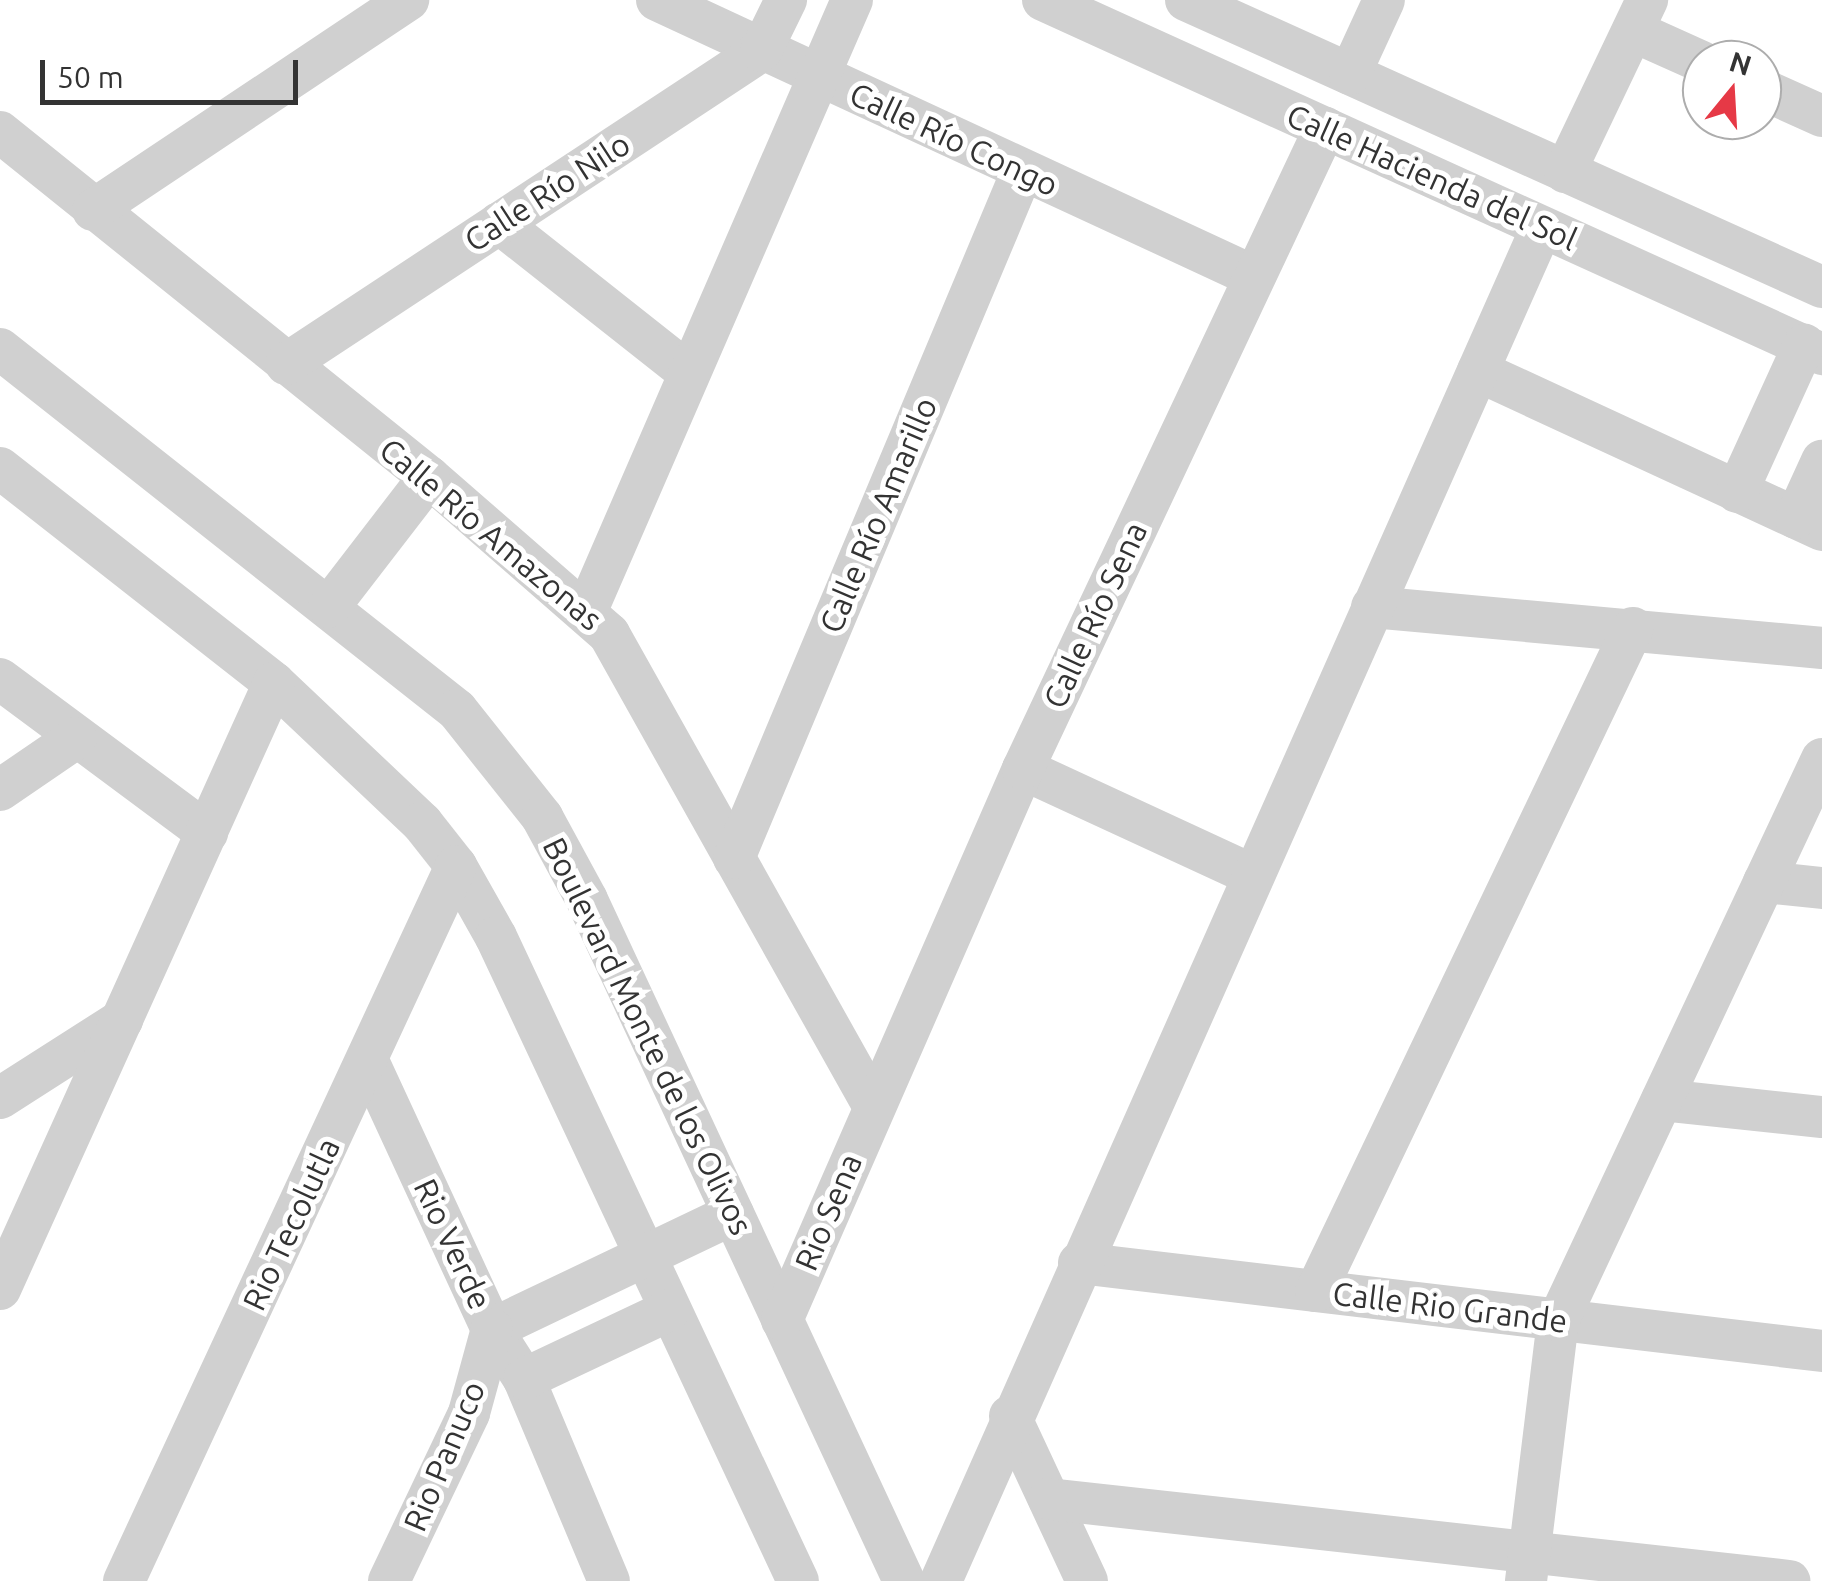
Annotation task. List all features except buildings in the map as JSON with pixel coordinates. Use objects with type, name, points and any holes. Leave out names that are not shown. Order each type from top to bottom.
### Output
[{"type":"street","points":[[94,210],[408,0]]},
{"type":"street","name":"Calle Río Congo","points":[[657,0],[1253,276]]},
{"type":"street","points":[[762,51],[786,0]]},
{"type":"street","points":[[588,610],[852,0]]},
{"type":"street","name":"Calle Hacienda del Sol","points":[[1043,0],[1813,349]]},
{"type":"street","name":"Calle Hacienda del Sol","points":[[1186,0],[1822,287]]},
{"type":"street","points":[[1350,74],[1384,0]]},
{"type":"street","points":[[1565,172],[1640,15],[1682,47]]},
{"type":"street","name":"Calle Río Nilo","points":[[286,364],[762,51]]},
{"type":"street","points":[[1782,98],[1822,116]]},
{"type":"street","name":"Calle Río Sena","points":[[873,1105],[1023,769],[1325,128]]},
{"type":"street","name":"Calle Río Amazonas","points":[[0,132],[588,610],[609,634],[873,1105]]},
{"type":"street","name":"Calle Río Amarillo","points":[[734,858],[1022,172]]},
{"type":"street","points":[[1634,268],[1659,214]]},
{"type":"street","points":[[499,224],[688,372]]},
{"type":"street","points":[[941,1581],[1010,1416],[1542,226]]},
{"type":"street","name":"Boulevard Monte de los Olivos","points":[[0,349],[457,710],[542,817],[734,1214],[904,1581]]},
{"type":"street","points":[[1737,492],[1813,349]]},
{"type":"street","points":[[1478,371],[1809,524],[1822,460]]},
{"type":"street","points":[[0,468],[274,683],[422,823],[456,866],[659,1246],[670,1310],[798,1581]]},
{"type":"street","points":[[329,607],[429,477]]},
{"type":"street","points":[[1372,607],[1822,648]]},
{"type":"street","points":[[1316,1291],[1633,628]]},
{"type":"street","points":[[0,679],[206,833]]},
{"type":"street","points":[[0,1289],[274,683]]},
{"type":"street","points":[[0,790],[76,738]]},
{"type":"street","points":[[1528,1567],[1558,1320],[1822,759]]},
{"type":"street","points":[[1023,769],[1252,875]]},
{"type":"street","name":"Rio Tecolutla","points":[[124,1581],[456,866]]},
{"type":"street","points":[[1764,882],[1822,888]]},
{"type":"street","points":[[0,1098],[122,1020]]},
{"type":"street","name":"Rio Verde","points":[[368,1061],[492,1329],[659,1246],[734,1214]]},
{"type":"street","points":[[1662,1100],[1822,1117]]},
{"type":"street","name":"Rio Sena","points":[[782,1320],[873,1105]]},
{"type":"street","name":"Calle Rio Grande","points":[[1079,1264],[1822,1351]]},
{"type":"street","points":[[524,1379],[670,1310]]},
{"type":"street","points":[[492,1329],[524,1379],[609,1581]]},
{"type":"street","name":"Rio Panuco","points":[[388,1581],[468,1413],[492,1329]]},
{"type":"street","points":[[1010,1416],[1087,1581]]},
{"type":"street","points":[[1049,1499],[1528,1567],[1788,1581]]}]
